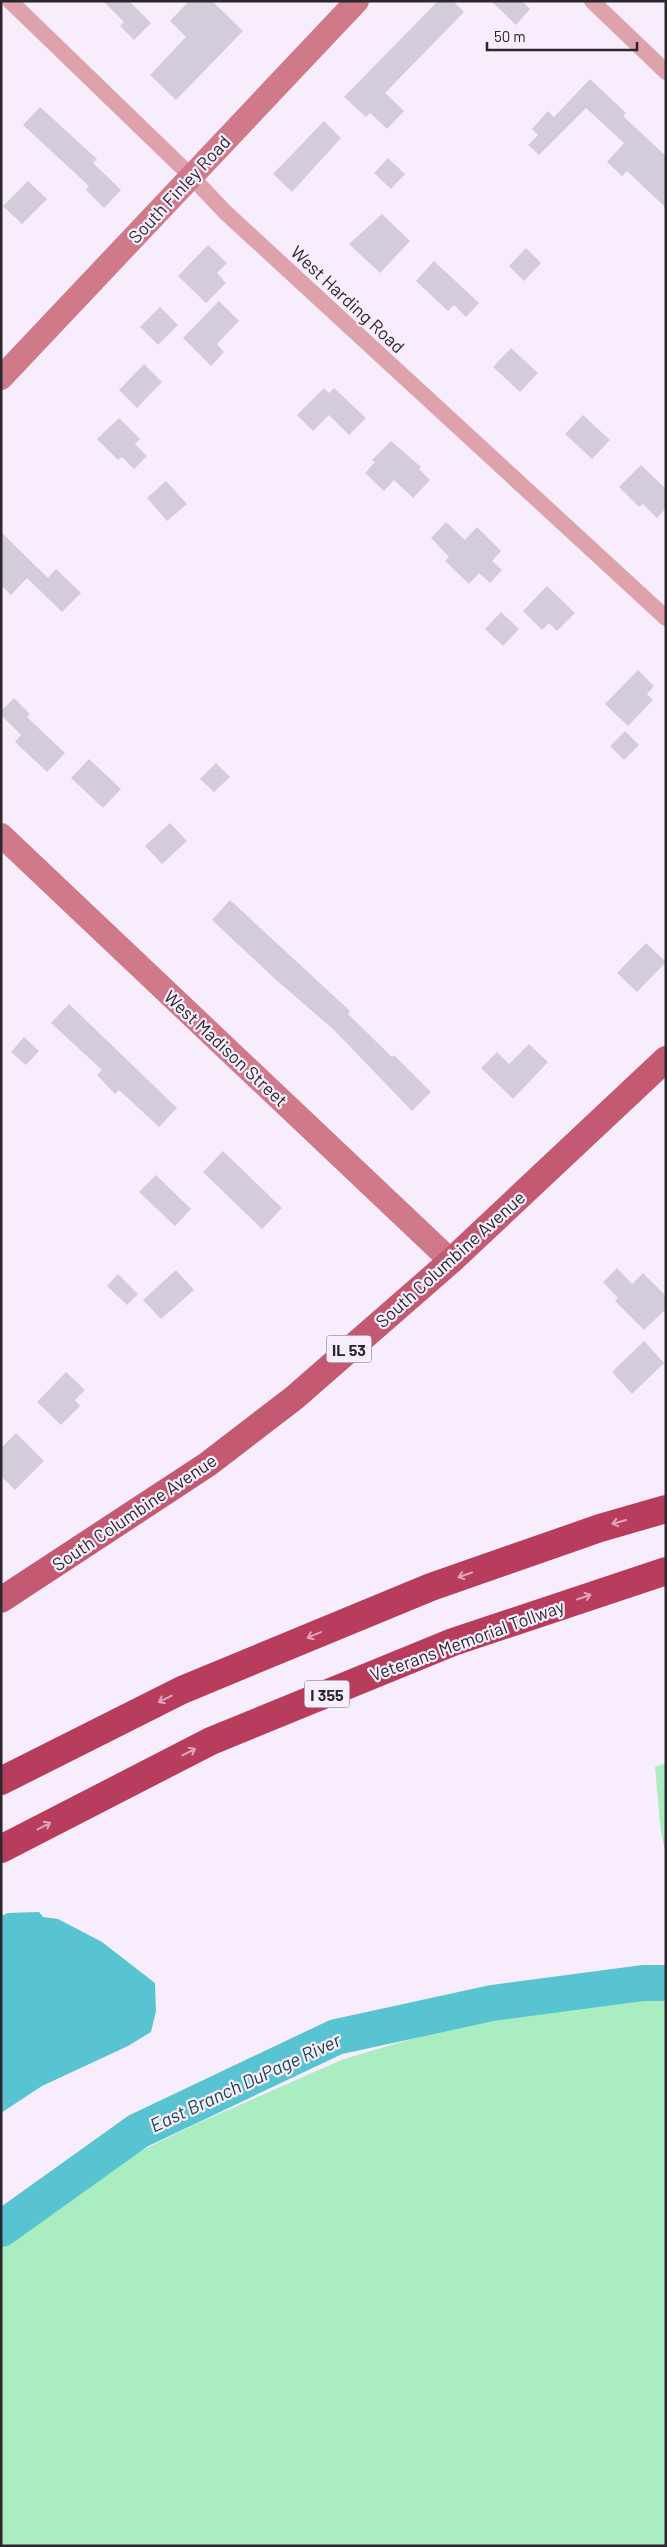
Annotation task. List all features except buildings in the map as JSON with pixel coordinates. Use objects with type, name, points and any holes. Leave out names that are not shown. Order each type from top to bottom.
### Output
[{"type":"highway","points":[[1,1781],[182,1690],[432,1586],[600,1528],[666,1509]]},
{"type":"highway","name":"Veterans Memorial Tollway","points":[[1,1849],[212,1741],[453,1642],[666,1571]]},
{"type":"main road","name":"South Columbine Avenue","points":[[1,1600],[208,1464],[294,1398],[451,1261],[666,1060]]},
{"type":"street","name":"West Harding Road","points":[[10,1],[191,176],[225,212],[666,618]]},
{"type":"street","name":"South Finley Road","points":[[1,378],[357,1]]},
{"type":"street","points":[[592,1],[666,72]]},
{"type":"street","name":"West Madison Street","points":[[1,835],[451,1261]]},
{"type":"green space","points":[[666,1763],[666,1854],[661,1833],[655,1767]]},
{"type":"green space","points":[[666,1998],[666,2546],[1,2546],[1,2237],[104,2169],[196,2124],[344,2059],[435,2032],[573,2003]]},
{"type":"water","points":[[39,1912],[43,1917],[58,1919],[102,1942],[155,1983],[156,2011],[151,2032],[128,2046],[42,2086],[1,2113],[1,1916],[8,1913]]},
{"type":"waterway","name":"East Branch DuPage River","points":[[1,2229],[138,2131],[336,2037],[492,2003],[643,1983],[666,1983]]}]
